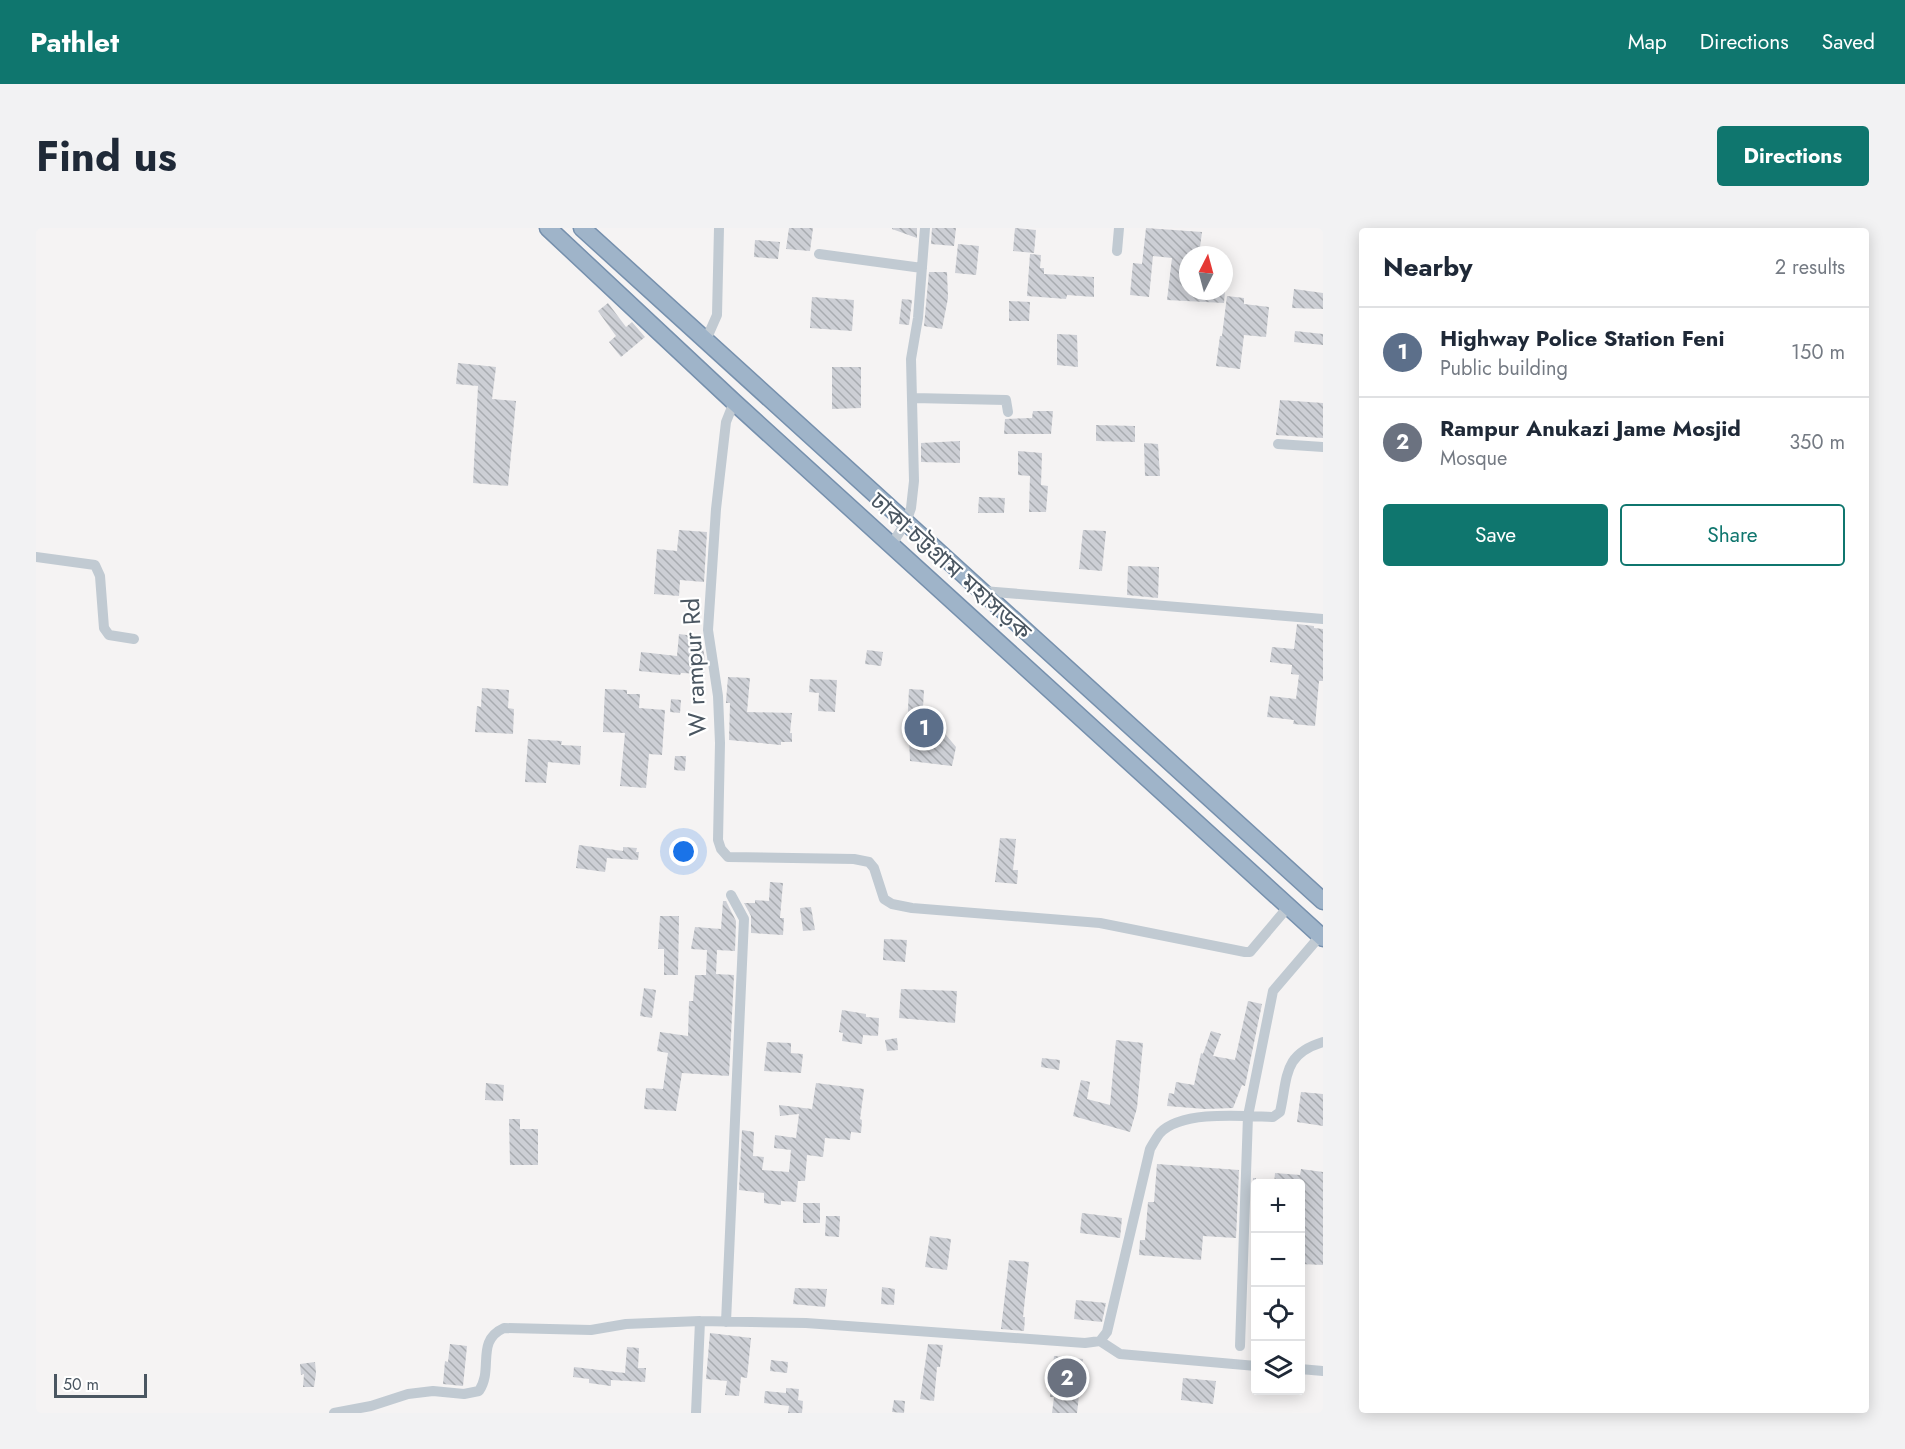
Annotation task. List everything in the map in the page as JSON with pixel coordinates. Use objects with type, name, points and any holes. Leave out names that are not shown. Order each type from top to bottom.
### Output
[{"type":"highway","name":"ঢাকা-চট্টগ্রাম মহাসড়ক","points":[[548,228],[734,402],[1322,937]]},
{"type":"highway","name":"ঢাকা-চট্টগ্রাম মহাসড়ক","points":[[582,228],[1323,901]]},
{"type":"street","points":[[706,340],[717,315],[719,228]]},
{"type":"street","points":[[892,544],[906,522],[911,508],[914,481],[911,358],[918,318],[924,228]]},
{"type":"street","points":[[1117,251],[1119,228]]},
{"type":"street","points":[[819,254],[922,268]]},
{"type":"street","points":[[913,398],[1006,400],[1008,412]]},
{"type":"street","name":"W rampur Rd","points":[[734,402],[726,422],[716,509],[708,630],[718,696],[720,743],[718,840],[728,857],[854,859],[869,862],[874,868],[884,899],[902,906],[1100,923],[1250,952],[1288,907]]},
{"type":"street","points":[[1278,444],[1323,447]]},
{"type":"street","points":[[36,557],[95,565],[100,576],[104,628],[109,635],[134,639]]},
{"type":"street","points":[[982,591],[1323,619]]},
{"type":"street","points":[[726,1322],[744,919],[731,895]]},
{"type":"street","points":[[1240,1346],[1248,1116],[1273,991],[1322,937]]},
{"type":"street","points":[[1100,1341],[1107,1332],[1150,1149],[1160,1133],[1173,1123],[1202,1117],[1274,1117],[1280,1112],[1292,1059],[1302,1050],[1323,1042]]},
{"type":"street","points":[[696,1413],[700,1321]]},
{"type":"street","points":[[334,1413],[371,1406],[408,1394],[433,1391],[464,1394],[479,1391],[484,1384],[489,1338],[504,1328],[591,1330],[626,1324],[700,1321],[806,1323],[1085,1343],[1100,1341],[1120,1354],[1251,1366]]},
{"type":"street","points":[[1305,1370],[1323,1371]]},
{"type":"building","points":[[789,228],[813,228],[810,251],[786,249]]},
{"type":"building","points":[[917,228],[917,238],[892,229]]},
{"type":"building","points":[[932,228],[956,228],[954,246],[931,244]]},
{"type":"building","points":[[1015,228],[1036,230],[1034,253],[1013,251]]},
{"type":"building","points":[[1146,228],[1202,232],[1200,246],[1179,246],[1179,300],[1224,300],[1224,303],[1167,300],[1172,258],[1153,256],[1149,297],[1130,295],[1133,263],[1142,264]]},
{"type":"building","points":[[755,240],[780,242],[778,259],[754,257]]},
{"type":"building","points":[[958,244],[979,246],[976,275],[955,273]]},
{"type":"building","points":[[1030,254],[1041,255],[1040,268],[1044,268],[1044,274],[1094,277],[1094,297],[1067,295],[1066,299],[1027,296]]},
{"type":"building","points":[[929,272],[947,272],[948,298],[942,329],[924,326]]},
{"type":"building","points":[[1294,289],[1323,293],[1323,309],[1292,308]]},
{"type":"building","points":[[812,297],[854,300],[852,331],[810,328]]},
{"type":"building","points":[[1233,297],[1244,298],[1244,304],[1269,307],[1266,337],[1244,335],[1240,369],[1216,366],[1220,336],[1222,336],[1226,300],[1233,300]]},
{"type":"building","points":[[902,299],[912,300],[909,325],[899,324]]},
{"type":"building","points":[[1009,301],[1030,302],[1029,321],[1009,321]]},
{"type":"building","points":[[608,303],[626,327],[632,322],[645,337],[621,357],[609,342],[616,336],[598,311]]},
{"type":"building","points":[[1295,331],[1323,334],[1323,345],[1294,342]]},
{"type":"building","points":[[1057,334],[1077,335],[1078,367],[1057,365]]},
{"type":"building","points":[[458,363],[496,367],[492,399],[516,401],[508,486],[473,483],[478,386],[456,384]]},
{"type":"building","points":[[832,367],[861,367],[861,408],[832,409]]},
{"type":"building","points":[[1280,400],[1323,403],[1323,438],[1276,435]]},
{"type":"building","points":[[1033,411],[1053,411],[1051,434],[1004,434],[1005,419],[1032,418]]},
{"type":"building","points":[[1096,425],[1135,426],[1135,442],[1096,441]]},
{"type":"building","points":[[960,441],[960,463],[921,462],[921,443]]},
{"type":"building","points":[[1144,443],[1158,444],[1160,476],[1145,476]]},
{"type":"building","points":[[1018,451],[1042,453],[1041,485],[1048,486],[1046,512],[1029,512],[1030,476],[1018,475]]},
{"type":"building","points":[[979,497],[1005,498],[1004,513],[978,513]]},
{"type":"building","points":[[679,530],[707,532],[704,582],[680,580],[679,596],[654,594],[657,549],[677,551]]},
{"type":"building","points":[[1083,530],[1106,531],[1102,571],[1079,569]]},
{"type":"building","points":[[1128,566],[1159,567],[1158,598],[1127,595]]},
{"type":"building","points":[[1297,624],[1323,629],[1323,681],[1319,681],[1315,726],[1293,724],[1294,720],[1267,717],[1270,696],[1296,699],[1299,675],[1291,674],[1292,665],[1270,662],[1272,647],[1294,649]]},
{"type":"building","points":[[679,634],[701,637],[705,659],[704,674],[681,673],[680,675],[639,671],[641,652],[677,656]]},
{"type":"building","points":[[867,650],[883,652],[881,666],[865,664]]},
{"type":"building","points":[[728,677],[750,678],[747,712],[792,713],[790,733],[792,733],[792,742],[781,742],[781,745],[729,740],[730,703],[726,703]]},
{"type":"building","points":[[810,679],[837,680],[835,712],[818,711],[819,693],[809,692]]},
{"type":"building","points":[[482,688],[509,690],[508,708],[514,709],[513,734],[475,732],[477,706],[481,707]]},
{"type":"building","points":[[605,689],[627,690],[627,694],[640,694],[639,708],[665,710],[662,755],[649,754],[646,788],[620,786],[625,733],[603,732]]},
{"type":"building","points":[[909,689],[924,690],[923,707],[956,747],[952,766],[910,761]]},
{"type":"building","points":[[671,699],[681,700],[680,713],[670,712]]},
{"type":"building","points":[[528,739],[562,741],[561,745],[581,746],[580,765],[548,762],[546,783],[525,782]]},
{"type":"building","points":[[675,756],[686,756],[685,771],[674,770]]},
{"type":"building","points":[[1000,838],[1016,839],[1013,870],[1018,870],[1017,884],[995,882]]},
{"type":"building","points":[[579,845],[623,851],[623,847],[637,848],[638,860],[607,858],[605,872],[576,868]]},
{"type":"building","points":[[770,882],[783,883],[780,918],[784,918],[783,935],[751,933],[751,916],[744,903],[755,903],[755,900],[769,901]]},
{"type":"building","points":[[723,901],[726,901],[736,921],[735,951],[717,950],[716,974],[734,975],[729,1076],[682,1073],[676,1111],[644,1109],[646,1088],[663,1089],[668,1053],[657,1051],[660,1032],[688,1036],[689,1001],[693,1001],[695,975],[706,975],[707,950],[691,949],[695,927],[721,929]]},
{"type":"building","points":[[811,907],[815,930],[803,931],[800,908]]},
{"type":"building","points":[[660,916],[679,916],[678,975],[664,975],[664,949],[658,949]]},
{"type":"building","points":[[884,939],[907,940],[905,962],[883,960]]},
{"type":"building","points":[[644,988],[656,990],[652,1018],[640,1016]]},
{"type":"building","points":[[901,989],[957,991],[955,1023],[899,1018]]},
{"type":"building","points":[[1248,1001],[1262,1004],[1245,1086],[1242,1085],[1233,1108],[1205,1109],[1167,1106],[1169,1093],[1174,1094],[1176,1082],[1194,1085],[1201,1053],[1203,1054],[1211,1031],[1221,1034],[1213,1056],[1235,1060]]},
{"type":"building","points":[[842,1010],[879,1018],[878,1036],[863,1035],[862,1044],[842,1041],[843,1033],[839,1032]]},
{"type":"building","points":[[897,1038],[898,1050],[887,1051],[885,1040]]},
{"type":"building","points":[[1116,1040],[1143,1043],[1137,1108],[1130,1132],[1073,1116],[1081,1080],[1090,1082],[1087,1099],[1110,1105]]},
{"type":"building","points":[[767,1042],[791,1043],[791,1053],[803,1054],[801,1073],[764,1071]]},
{"type":"building","points":[[1042,1058],[1060,1060],[1059,1070],[1041,1067]]},
{"type":"building","points":[[486,1083],[504,1085],[503,1101],[485,1100]]},
{"type":"building","points":[[816,1083],[864,1089],[860,1119],[862,1120],[861,1133],[851,1132],[850,1140],[825,1138],[823,1157],[807,1155],[805,1181],[798,1181],[796,1202],[781,1201],[781,1205],[764,1203],[764,1193],[739,1190],[742,1130],[754,1132],[753,1156],[764,1157],[762,1170],[789,1172],[791,1150],[774,1148],[775,1135],[796,1138],[799,1114],[780,1116],[779,1105],[812,1109]]},
{"type":"building","points":[[1301,1092],[1323,1094],[1323,1126],[1297,1122]]},
{"type":"building","points":[[509,1119],[520,1119],[520,1129],[538,1129],[538,1165],[510,1165]]},
{"type":"building","points":[[1157,1164],[1239,1170],[1236,1238],[1203,1236],[1201,1260],[1139,1255],[1140,1240],[1145,1240],[1148,1202],[1154,1202]]},
{"type":"building","points":[[1301,1169],[1323,1172],[1323,1265],[1305,1264],[1305,1179],[1274,1179],[1275,1173],[1300,1175]]},
{"type":"building","points":[[803,1203],[820,1203],[820,1223],[803,1223]]},
{"type":"building","points":[[1082,1213],[1122,1218],[1120,1238],[1080,1233]]},
{"type":"building","points":[[826,1216],[840,1216],[839,1237],[825,1236]]},
{"type":"building","points":[[930,1236],[951,1239],[947,1270],[925,1267]]},
{"type":"building","points":[[1009,1260],[1029,1262],[1023,1317],[1025,1317],[1024,1331],[1001,1329]]},
{"type":"building","points":[[882,1287],[895,1289],[894,1305],[881,1304]]},
{"type":"building","points":[[795,1288],[827,1289],[825,1307],[793,1304]]},
{"type":"building","points":[[1076,1300],[1106,1303],[1102,1322],[1074,1319]]},
{"type":"building","points":[[710,1333],[751,1338],[747,1378],[741,1377],[739,1396],[725,1395],[727,1381],[706,1379]]},
{"type":"building","points":[[450,1344],[467,1346],[463,1386],[443,1384],[445,1361],[448,1362]]},
{"type":"building","points":[[928,1344],[943,1345],[940,1367],[937,1367],[934,1401],[920,1399]]},
{"type":"building","points":[[627,1347],[639,1348],[638,1368],[646,1368],[645,1382],[611,1380],[611,1386],[589,1383],[589,1379],[573,1377],[574,1367],[625,1373]]},
{"type":"building","points":[[1054,1356],[1083,1359],[1077,1413],[1052,1413],[1054,1397],[1050,1397]]},
{"type":"building","points":[[771,1360],[788,1362],[787,1373],[770,1371]]},
{"type":"building","points":[[315,1362],[314,1387],[303,1387],[304,1374],[301,1375],[300,1364]]},
{"type":"building","points":[[1183,1378],[1216,1381],[1213,1404],[1181,1400]]},
{"type":"building","points":[[786,1388],[799,1389],[798,1400],[803,1401],[802,1413],[788,1413],[789,1406],[764,1403],[765,1391],[786,1393]]},
{"type":"building","points":[[894,1400],[905,1401],[904,1413],[892,1412]]},
{"type":"place","name":"Highway Police Station Feni","points":[[924,728]]},
{"type":"place","name":"Rampur Anukazi Jame Mosjid","points":[[1067,1378]]}]
